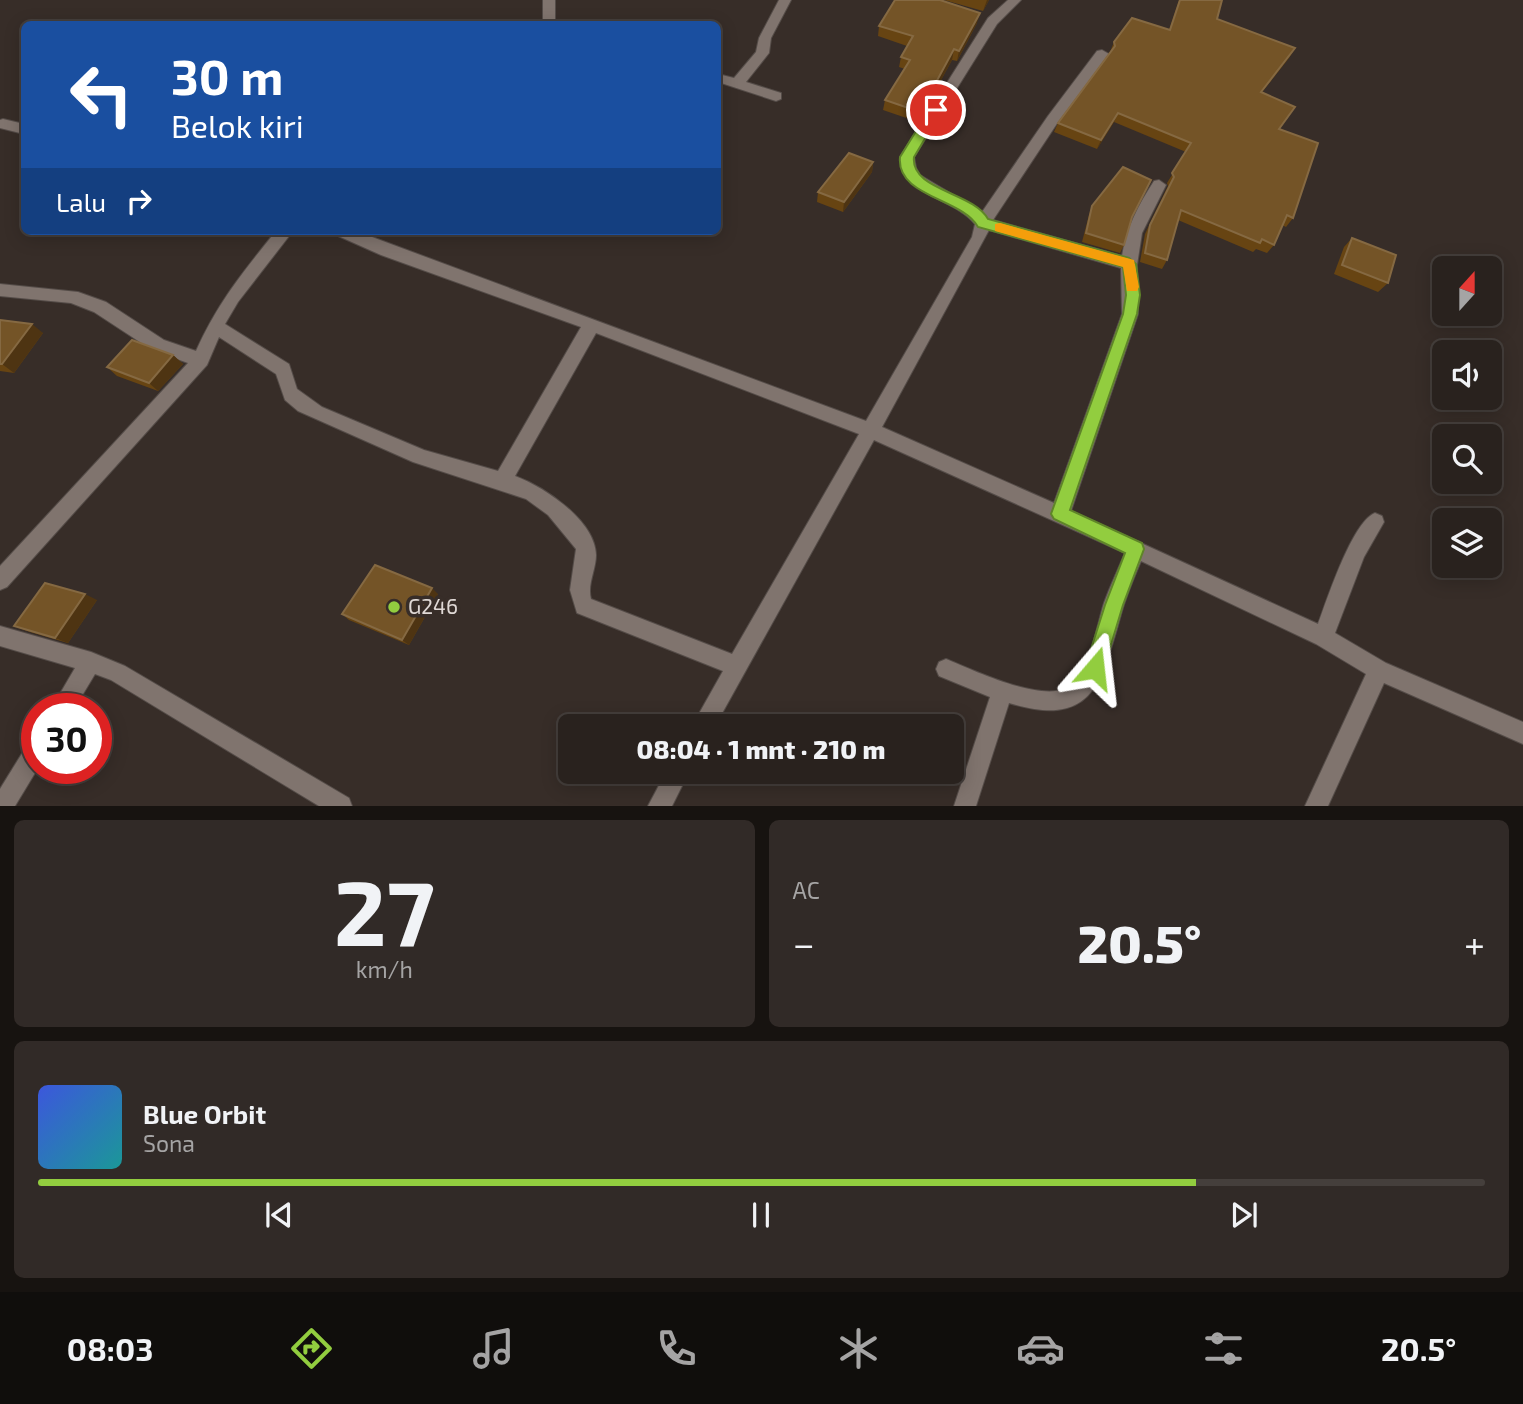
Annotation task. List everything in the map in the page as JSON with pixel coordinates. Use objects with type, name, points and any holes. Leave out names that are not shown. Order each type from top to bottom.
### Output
[{"type":"street","points":[[549,0],[549,21]]},
{"type":"street","points":[[736,85],[762,53],[765,38],[785,0]]},
{"type":"street","points":[[1015,0],[986,19],[912,148],[906,166],[910,175],[922,185],[970,208],[983,223],[1129,264]]},
{"type":"street","points":[[710,714],[980,237],[983,223],[1053,119],[1102,54]]},
{"type":"street","points":[[721,79],[776,96]]},
{"type":"street","points":[[3,124],[21,128]]},
{"type":"street","points":[[1060,514],[1130,314],[1133,295],[1129,264],[1141,211],[1159,185]]},
{"type":"street","points":[[0,580],[201,360],[232,297],[282,235]]},
{"type":"street","points":[[350,235],[870,430],[1136,549],[1323,637],[1379,670],[1523,733]]},
{"type":"street","points":[[0,290],[72,297],[100,307],[158,345],[201,360]]},
{"type":"street","points":[[502,482],[592,324]]},
{"type":"street","points":[[216,327],[283,369],[288,378],[289,393],[299,403],[316,412],[432,461],[524,489],[546,501],[584,544],[586,563],[579,592],[584,606],[737,666]]},
{"type":"street","points":[[1323,637],[1356,552],[1375,522]]},
{"type":"street","points":[[946,669],[1002,692],[1062,701],[1079,693],[1095,668],[1114,605],[1136,549]]},
{"type":"street","points":[[0,636],[91,662],[117,673],[341,806]]},
{"type":"street","points":[[72,693],[91,662]]},
{"type":"street","points":[[1316,806],[1379,670]]},
{"type":"street","points":[[965,806],[1002,692]]},
{"type":"street","points":[[2,806],[21,776]]},
{"type":"street","points":[[659,806],[671,784]]},
{"type":"building","points":[[895,0],[940,0],[980,13],[959,51],[954,49],[920,112],[885,100],[910,60],[901,57],[913,36],[879,26]]},
{"type":"building","points":[[1180,0],[1222,0],[1217,19],[1295,48],[1261,92],[1295,107],[1279,129],[1318,143],[1293,218],[1287,215],[1274,245],[1262,239],[1260,243],[1181,210],[1167,260],[1145,253],[1150,225],[1174,177],[1172,173],[1191,143],[1118,113],[1101,140],[1058,123],[1115,46],[1114,42],[1132,18],[1170,30]]},
{"type":"building","points":[[849,153],[873,162],[844,202],[818,192]]},
{"type":"building","points":[[1123,167],[1151,180],[1132,217],[1124,245],[1086,233],[1092,206]]},
{"type":"building","points":[[1352,238],[1396,255],[1388,283],[1342,265]]},
{"type":"building","points":[[0,320],[32,324],[2,364],[0,364]]},
{"type":"building","points":[[132,340],[173,355],[149,383],[107,367]]},
{"type":"building","name":"G246","points":[[375,565],[432,588],[402,640],[342,614]]},
{"type":"building","points":[[45,583],[85,594],[55,638],[14,626]]},
{"type":"slow traffic","points":[[1000,228],[1129,264],[1132,287]]},
{"type":"place","name":"G246","points":[[394,607]]},
{"type":"route","points":[[936,110],[907,157],[906,166],[910,175],[922,185],[963,204],[977,213],[983,223],[1129,264],[1133,295],[1130,314],[1060,514],[1136,549],[1114,605],[1095,668]]}]
